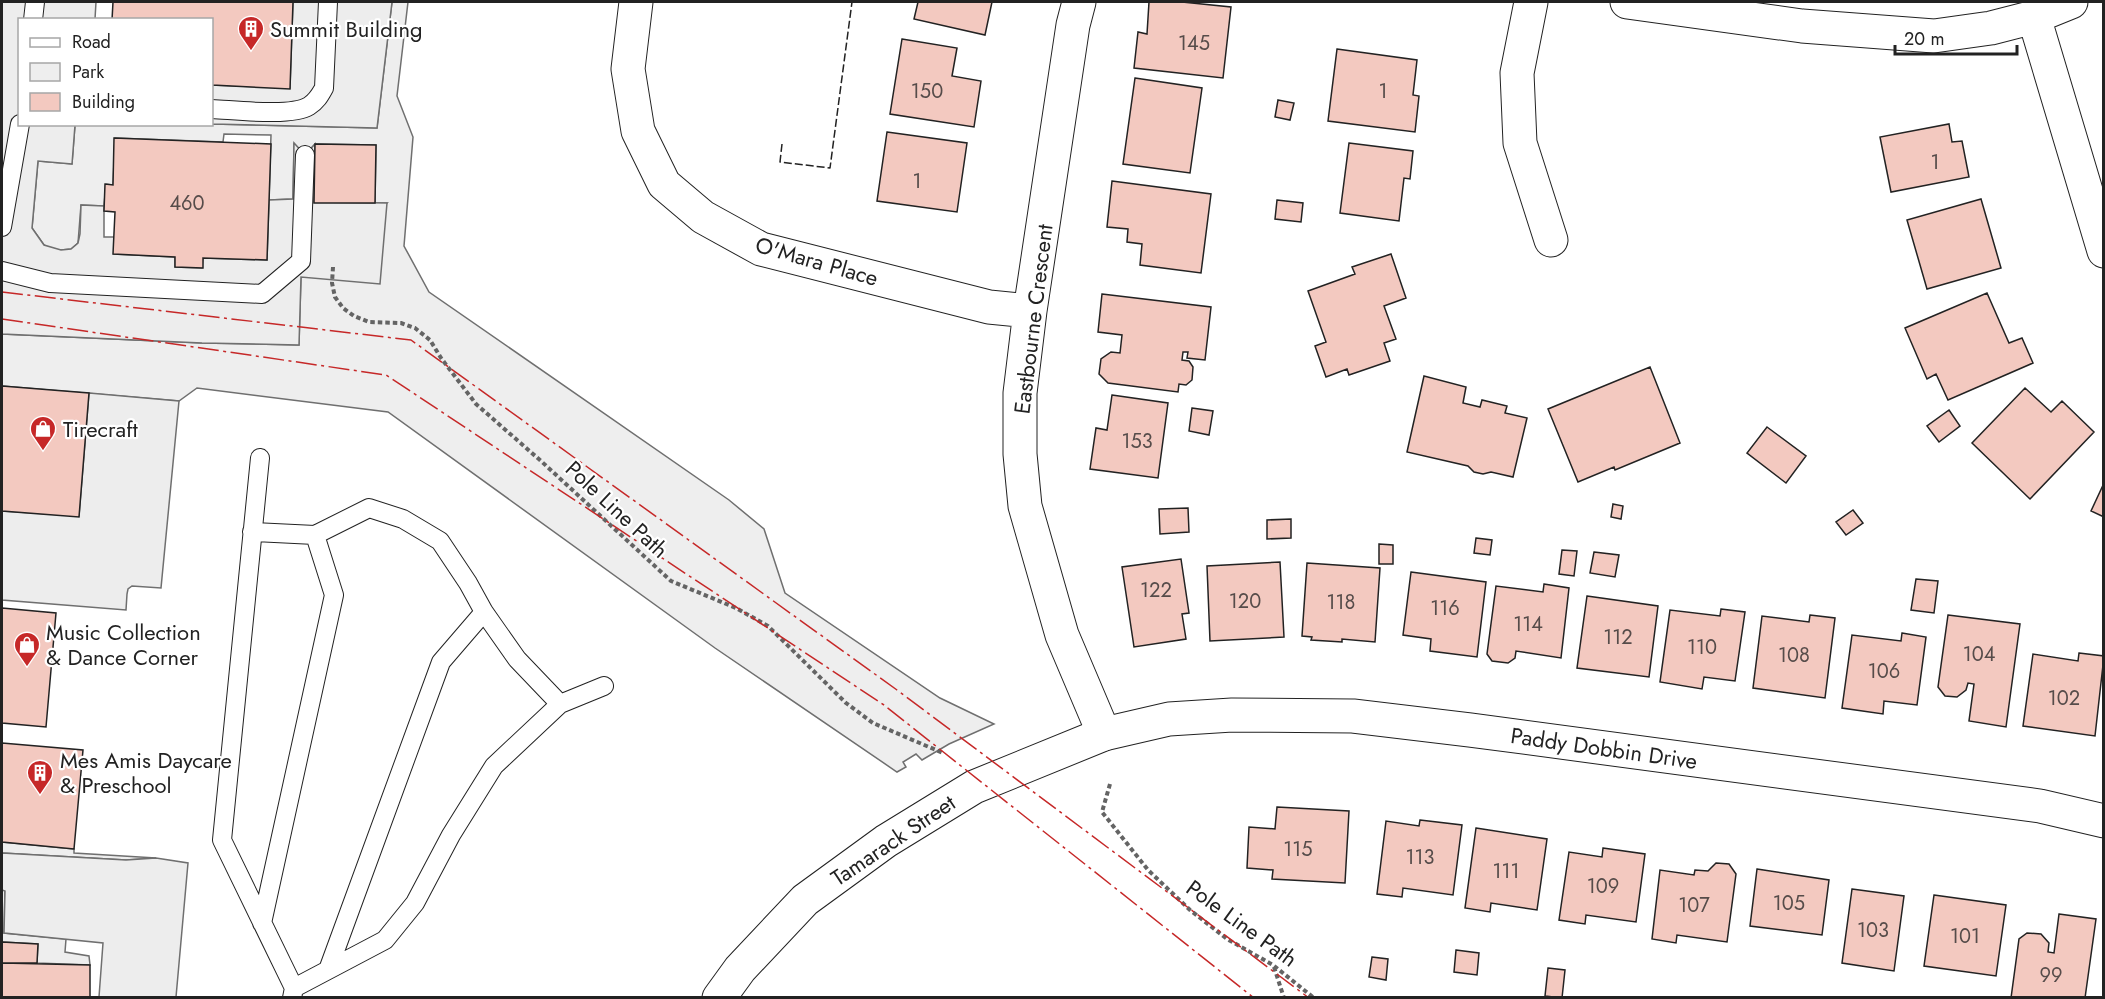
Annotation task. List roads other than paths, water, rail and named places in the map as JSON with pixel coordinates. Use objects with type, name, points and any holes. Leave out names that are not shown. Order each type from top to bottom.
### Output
[{"type":"street","name":"O'Mara Place","points":[[636,2],[628,69],[638,131],[664,184],[703,217],[761,249],[989,307],[1030,311]]},
{"type":"street","name":"Eastbourne Crescent","points":[[1079,2],[1073,25],[1030,311],[1020,393],[1020,454],[1025,506],[1062,634],[1104,734]]},
{"type":"street","points":[[1531,2],[1517,73],[1520,143],[1551,240]]},
{"type":"street","points":[[1627,2],[1802,26],[1934,36],[1991,28],[2034,17],[2071,2]]},
{"type":"street","points":[[2034,17],[2103,250]]},
{"type":"street","name":"Paddy Dobbin Drive","points":[[1104,734],[1169,719],[1190,717],[1285,714],[1353,716],[2040,806],[2103,821]]},
{"type":"street","name":"Tamarack Street","points":[[719,998],[740,969],[805,900],[886,841],[974,787],[1104,734]]},
{"type":"lane","points":[[33,18],[35,2]]},
{"type":"lane","points":[[213,109],[292,112],[308,106],[319,98],[324,88],[328,2]]},
{"type":"lane","points":[[2,227],[20,126]]},
{"type":"lane","points":[[2,271],[50,283],[105,288],[262,294],[302,261],[305,155]]},
{"type":"lane","points":[[260,458],[222,840],[293,993],[328,970],[385,939],[415,903],[450,835],[494,766],[560,704],[604,686]]},
{"type":"lane","points":[[252,532],[315,535],[369,508],[403,519],[440,541],[484,612],[517,659],[560,704]]},
{"type":"lane","points":[[262,923],[334,595],[315,535]]},
{"type":"lane","points":[[328,970],[441,662],[484,612]]},
{"type":"place","name":"Summit Building","points":[[251,52]]},
{"type":"place","name":"Tirecraft","points":[[43,452]]},
{"type":"place","name":"Music Collection & Dance Corner","points":[[27,668]]},
{"type":"place","name":"Mes Amis Daycare & Preschool","points":[[40,796]]}]
